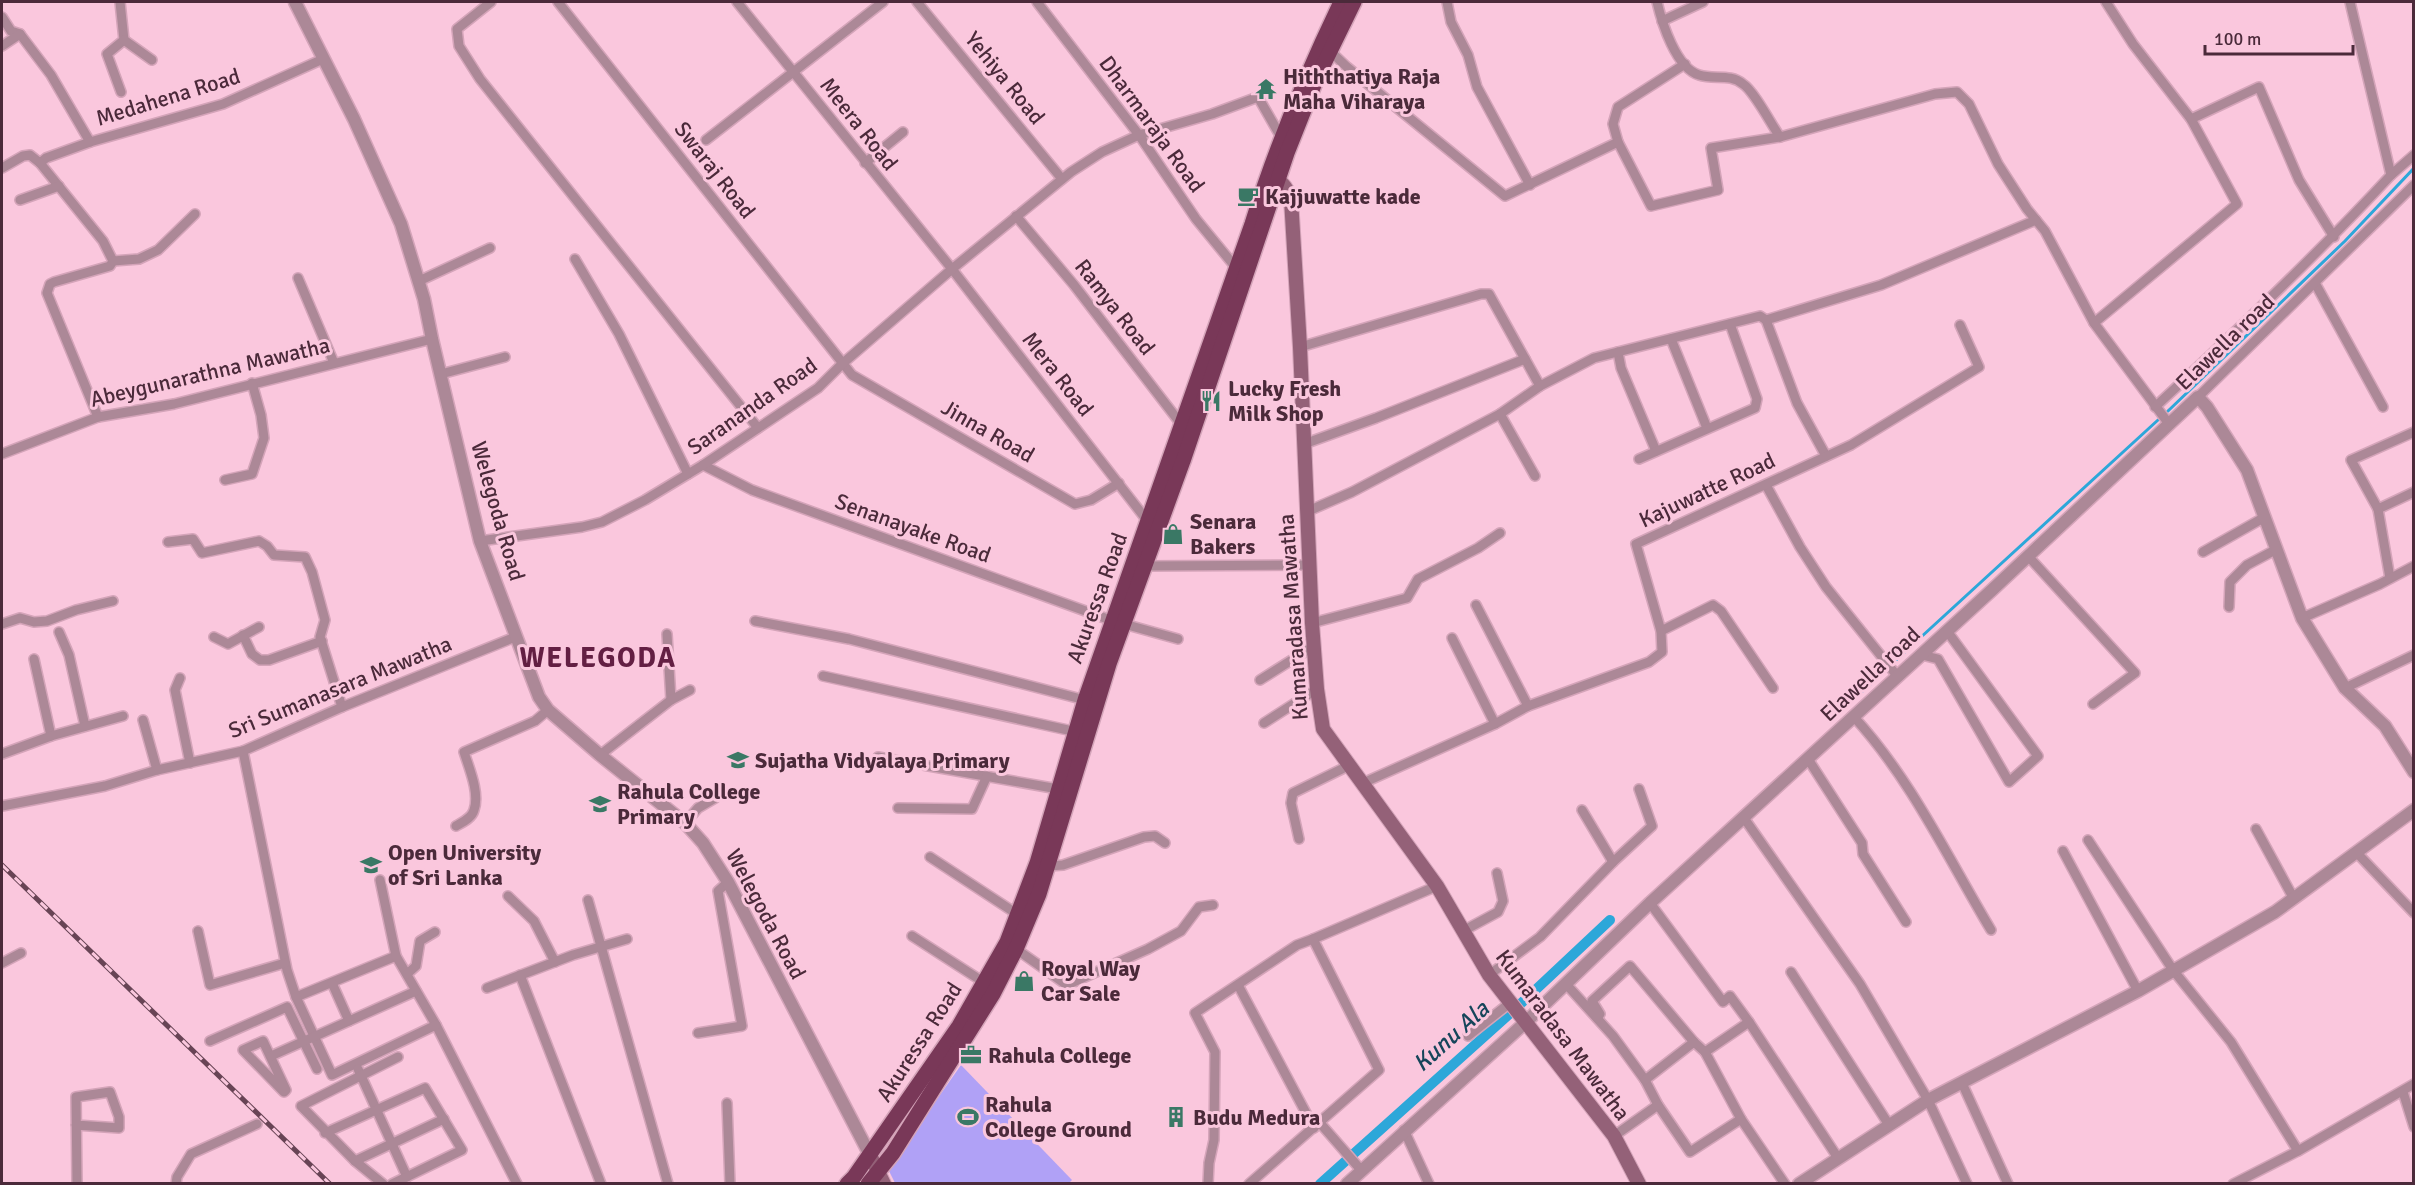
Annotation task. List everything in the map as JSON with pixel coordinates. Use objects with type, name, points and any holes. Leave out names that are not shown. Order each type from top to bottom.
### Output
[{"type":"highway","name":"Akuressa Road","points":[[877,1180],[993,994],[1016,949],[1049,866],[1076,754],[1109,664],[1119,623],[1273,178],[1281,137],[1305,76],[1341,2]]},
{"type":"highway","name":"Akuressa Road","points":[[847,1184],[870,1155],[959,1026],[1007,942],[1037,863],[1058,789],[1076,754],[1077,732],[1085,700],[1145,566],[1181,424],[1237,269],[1301,114],[1354,2]]},
{"type":"main road","name":"Kumaradasa Mawatha","points":[[1273,178],[1286,188],[1291,199],[1312,623],[1317,689],[1323,729],[1437,886],[1489,975],[1614,1136],[1639,1184]]},
{"type":"main road","points":[[870,1155],[877,1180]]},
{"type":"street","points":[[120,2],[124,40],[152,60]]},
{"type":"street","name":"Welegoda Road","points":[[294,2],[354,119],[401,224],[419,281],[480,541],[539,697],[548,710],[685,823],[704,843],[728,882],[870,1155]]},
{"type":"street","name":"Swaraj Road","points":[[558,2],[842,364]]},
{"type":"street","name":"Meera Road","points":[[737,2],[952,269]]},
{"type":"street","points":[[706,140],[883,2]]},
{"type":"street","name":"Yehiya Road","points":[[917,2],[1062,179]]},
{"type":"street","name":"Dharmaraja Road","points":[[1036,2],[1140,135],[1196,219],[1237,269]]},
{"type":"street","points":[[1447,2],[1451,22],[1468,55],[1477,87],[1530,185]]},
{"type":"street","points":[[1657,2],[1674,50],[1685,64],[1697,75],[1731,77],[1745,84],[1780,137]]},
{"type":"street","points":[[1662,21],[1703,2]]},
{"type":"street","points":[[2094,323],[2237,204],[2191,118],[2133,44],[2106,2]]},
{"type":"street","points":[[2350,2],[2391,175]]},
{"type":"street","points":[[487,3],[457,29],[459,46],[480,79],[758,428]]},
{"type":"street","name":"Medahena Road","points":[[2,17],[11,31],[20,34],[51,75],[90,142]]},
{"type":"street","points":[[2,46],[20,34]]},
{"type":"street","points":[[121,92],[107,54],[124,40]]},
{"type":"street","points":[[1330,51],[1504,196],[1618,142]]},
{"type":"street","name":"Medahena Road","points":[[40,163],[46,158],[90,142],[223,104],[323,59]]},
{"type":"street","points":[[1685,64],[1618,107],[1613,124],[1618,142],[1651,206],[1718,190],[1711,148],[1780,137],[1935,94],[1957,92],[1970,104],[1998,164],[2027,209],[2045,231],[2094,323],[2169,424]]},
{"type":"street","points":[[2191,118],[2259,87],[2299,180],[2334,237]]},
{"type":"street","name":"Sarananda Road","points":[[480,541],[582,527],[602,522],[645,500],[703,465],[819,388],[842,364],[952,269],[1062,179],[1102,152],[1140,135],[1212,114],[1258,97],[1281,137]]},
{"type":"street","points":[[865,163],[903,132]]},
{"type":"street","points":[[2,168],[23,156],[30,155],[40,163],[103,241],[113,261]]},
{"type":"street","points":[[2155,407],[2255,314],[2334,237],[2391,175],[2414,155]]},
{"type":"street","name":"Elawella road","points":[[1347,1184],[1526,1022],[1650,903],[1922,655],[2198,397],[2414,185]]},
{"type":"street","points":[[20,200],[59,186]]},
{"type":"street","points":[[113,261],[139,259],[158,250],[195,214]]},
{"type":"street","name":"Ramya Road","points":[[1016,216],[1074,285],[1181,424]]},
{"type":"street","points":[[1766,320],[1881,285],[2036,220]]},
{"type":"street","points":[[419,281],[490,248]]},
{"type":"street","points":[[575,259],[619,334],[688,474]]},
{"type":"street","points":[[98,417],[46,293],[50,284],[54,282],[110,266],[113,261]]},
{"type":"street","name":"Mera Road","points":[[952,269],[1133,502],[1156,518]]},
{"type":"street","points":[[298,278],[334,363]]},
{"type":"street","points":[[2315,283],[2383,407]]},
{"type":"street","points":[[1300,347],[1481,294],[1489,294],[1540,386]]},
{"type":"street","points":[[1306,512],[1352,492],[1500,414],[1540,386],[1594,358],[1760,316],[1766,320],[1797,403],[1826,456]]},
{"type":"street","points":[[1639,459],[1755,408],[1757,399],[1730,324]]},
{"type":"street","name":"Kajuwatte Road","points":[[1363,783],[1495,724],[1528,706],[1649,662],[1662,652],[1661,631],[1636,544],[1851,444],[1979,367],[1960,325]]},
{"type":"street","name":"Abeygunarathna Mawatha","points":[[2,454],[98,417],[174,404],[432,339]]},
{"type":"street","points":[[1671,339],[1707,428]]},
{"type":"street","points":[[1618,352],[1621,368],[1656,451]]},
{"type":"street","points":[[441,374],[505,357]]},
{"type":"street","points":[[1304,444],[1525,359]]},
{"type":"street","name":"Jinna Road","points":[[842,364],[852,375],[1075,504],[1091,501],[1119,483]]},
{"type":"street","points":[[225,480],[252,474],[264,438],[261,415],[252,383]]},
{"type":"street","points":[[2198,397],[2247,470],[2302,618],[2346,688],[2385,726],[2414,772]]},
{"type":"street","points":[[1500,414],[1535,476]]},
{"type":"street","points":[[2390,578],[2378,509],[2351,460],[2414,432]]},
{"type":"street","name":"Senanayake Road","points":[[703,465],[752,490],[1119,623],[1178,639]]},
{"type":"street","points":[[1766,485],[1800,547],[1826,586],[1898,677]]},
{"type":"street","points":[[2378,509],[2414,492]]},
{"type":"street","points":[[1133,502],[1156,518]]},
{"type":"street","points":[[2203,552],[2265,517]]},
{"type":"street","points":[[1312,623],[1407,598],[1418,579],[1479,548],[1500,533]]},
{"type":"street","points":[[168,542],[193,539],[202,553],[259,541],[267,546],[274,555],[305,557],[312,572],[325,620],[320,637],[342,706]]},
{"type":"street","points":[[2229,607],[2230,582],[2247,565],[2277,549]]},
{"type":"street","points":[[2028,556],[2135,673],[2093,704]]},
{"type":"street","points":[[1145,566],[1309,565]]},
{"type":"street","points":[[2302,618],[2414,566]]},
{"type":"street","points":[[2,624],[20,618],[34,622],[47,621],[76,610],[112,601]]},
{"type":"street","points":[[1476,605],[1528,706]]},
{"type":"street","points":[[1661,631],[1713,606],[1721,611],[1773,688]]},
{"type":"street","points":[[755,621],[849,639],[1085,700]]},
{"type":"street","points":[[214,636],[228,644],[259,627]]},
{"type":"street","points":[[1922,655],[1938,659],[2009,782],[2038,756],[1947,631]]},
{"type":"street","points":[[59,632],[69,656],[85,726]]},
{"type":"street","points":[[668,634],[671,700]]},
{"type":"street","points":[[243,635],[252,654],[260,660],[269,660],[321,641]]},
{"type":"street","name":"Sri Sumanasara Mawatha","points":[[2,807],[105,786],[157,770],[243,751],[342,706],[515,637]]},
{"type":"street","points":[[1452,638],[1495,724]]},
{"type":"street","points":[[1260,680],[1314,646]]},
{"type":"street","points":[[2346,688],[2414,655]]},
{"type":"street","points":[[34,659],[51,736]]},
{"type":"street","points":[[823,676],[1077,732]]},
{"type":"street","points":[[180,678],[175,690],[190,762]]},
{"type":"street","points":[[1264,723],[1317,689]]},
{"type":"street","points":[[600,755],[671,700],[690,690]]},
{"type":"street","points":[[456,826],[470,818],[475,809],[474,787],[464,752],[535,721],[548,710]]},
{"type":"street","points":[[2,754],[51,736],[123,716]]},
{"type":"street","points":[[1854,717],[1877,742],[1901,777],[1991,930]]},
{"type":"street","points":[[143,720],[157,770]]},
{"type":"street","points":[[243,751],[285,963],[310,1039],[317,1069]]},
{"type":"street","points":[[878,757],[1058,789]]},
{"type":"street","points":[[1808,759],[1862,843],[1863,854],[1906,922]]},
{"type":"street","points":[[1299,839],[1291,803],[1293,793],[1350,765]]},
{"type":"street","points":[[898,808],[972,808],[987,777]]},
{"type":"street","points":[[1489,975],[1540,937],[1613,862],[1652,826],[1639,789]]},
{"type":"street","points":[[685,823],[698,808],[715,798]]},
{"type":"street","points":[[1582,810],[1613,862]]},
{"type":"street","points":[[1799,1184],[1928,1100],[2138,991],[2294,898],[2414,810]]},
{"type":"street","points":[[1744,818],[1860,984],[1928,1100],[1967,1184]]},
{"type":"street","points":[[2256,830],[2294,898]]},
{"type":"street","points":[[1049,866],[1063,865],[1144,837],[1155,836],[1165,843]]},
{"type":"street","points":[[2088,840],[2174,970],[2231,1041],[2298,1151]]},
{"type":"street","points":[[2063,851],[2138,991]]},
{"type":"street","points":[[2357,854],[2414,913]]},
{"type":"street","points":[[930,857],[1017,914]]},
{"type":"street","points":[[1463,931],[1498,912],[1503,901],[1497,873]]},
{"type":"street","points":[[380,880],[396,956],[436,1025],[517,1184]]},
{"type":"street","points":[[698,1033],[742,1026],[718,891],[728,882]]},
{"type":"street","points":[[1208,1184],[1209,1163],[1214,1140],[1215,1052],[1195,1013],[1297,945],[1437,886]]},
{"type":"street","points":[[508,896],[534,921],[555,962]]},
{"type":"street","points":[[588,900],[668,1184]]},
{"type":"street","points":[[1650,903],[1723,1002],[1730,996],[1838,1158]]},
{"type":"street","points":[[1016,949],[1067,985],[1149,949],[1181,931],[1199,907],[1213,905]]},
{"type":"street","points":[[198,931],[210,985],[285,963]]},
{"type":"street","points":[[407,974],[416,966],[420,941],[435,932]]},
{"type":"street","points":[[912,936],[985,983]]},
{"type":"street","points":[[487,988],[555,962],[627,939]]},
{"type":"street","points":[[1249,1184],[1378,1070],[1313,939]]},
{"type":"street","points":[[2,963],[21,953]]},
{"type":"street","points":[[296,997],[396,956]]},
{"type":"street","points":[[1597,1018],[1600,1014],[1592,1001],[1630,966],[1705,1052],[1741,1119],[1785,1184]]},
{"type":"street","points":[[1791,972],[1889,1125]]},
{"type":"street","points":[[520,975],[601,1184]]},
{"type":"street","points":[[332,983],[349,1022]]},
{"type":"street","points":[[1566,984],[1613,1036],[1645,1080],[1658,1105],[1690,1152],[1741,1119]]},
{"type":"street","points":[[1238,985],[1317,1126],[1361,1170]]},
{"type":"street","points":[[271,1056],[416,991]]},
{"type":"street","points":[[1468,1035],[1510,1002]]},
{"type":"street","points":[[210,1041],[287,1007],[332,1076],[436,1025]]},
{"type":"street","points":[[1705,1052],[1749,1022]]},
{"type":"street","points":[[263,1041],[271,1056],[286,1090],[284,1092],[243,1050],[263,1041]]},
{"type":"street","points":[[1645,1080],[1694,1042]]},
{"type":"street","points":[[383,1184],[355,1161],[301,1106],[398,1057]]},
{"type":"street","points":[[356,1064],[407,1177]]},
{"type":"street","points":[[1962,1083],[2008,1184]]},
{"type":"street","points":[[2234,1184],[2298,1151],[2414,1084]]},
{"type":"street","points":[[326,1133],[425,1088],[462,1150],[392,1184]]},
{"type":"street","points":[[76,1125],[119,1128],[119,1117],[110,1092],[76,1097],[76,1125],[77,1184]]},
{"type":"street","points":[[2403,1092],[2414,1127]]},
{"type":"street","points":[[727,1103],[730,1184]]},
{"type":"street","points":[[1614,1136],[1658,1105]]},
{"type":"street","points":[[355,1161],[444,1119]]},
{"type":"street","points":[[176,1184],[177,1177],[191,1154],[257,1124]]},
{"type":"street","points":[[1404,1130],[1429,1184]]},
{"type":"shaded area","name":"Rahula College Ground","points":[[961,1065],[1072,1180],[1068,1184],[895,1183],[888,1169]]},
{"type":"waterway","points":[[2168,411],[2345,241],[2414,168]]},
{"type":"waterway","points":[[1896,660],[2158,420]]},
{"type":"waterway","points":[[1863,691],[1887,669]]},
{"type":"waterway","name":"Kunu Ala","points":[[1320,1184],[1515,1009],[1610,920]]},
{"type":"railway","points":[[2,865],[330,1184]]},
{"type":"place","name":"Hiththatiya Raja Maha Viharaya","points":[[1266,89]]},
{"type":"place","name":"Kajjuwatte kade","points":[[1248,196]]},
{"type":"place","name":"Lucky Fresh Milk Shop","points":[[1211,401]]},
{"type":"place","name":"Senara Bakers","points":[[1173,534]]},
{"type":"place","name":"Sujatha Vidyalaya Primary","points":[[738,760]]},
{"type":"place","name":"Rahula College Primary","points":[[600,804]]},
{"type":"place","name":"Open University of Sri Lanka","points":[[371,865]]},
{"type":"place","name":"Royal Way Car Sale","points":[[1024,981]]},
{"type":"place","name":"Rahula College","points":[[971,1055]]},
{"type":"place","name":"Rahula College Ground","points":[[968,1117]]},
{"type":"place","name":"Budu Medura","points":[[1176,1117]]},
{"type":"district","name":"WELEGODA","points":[[598,658]]}]
